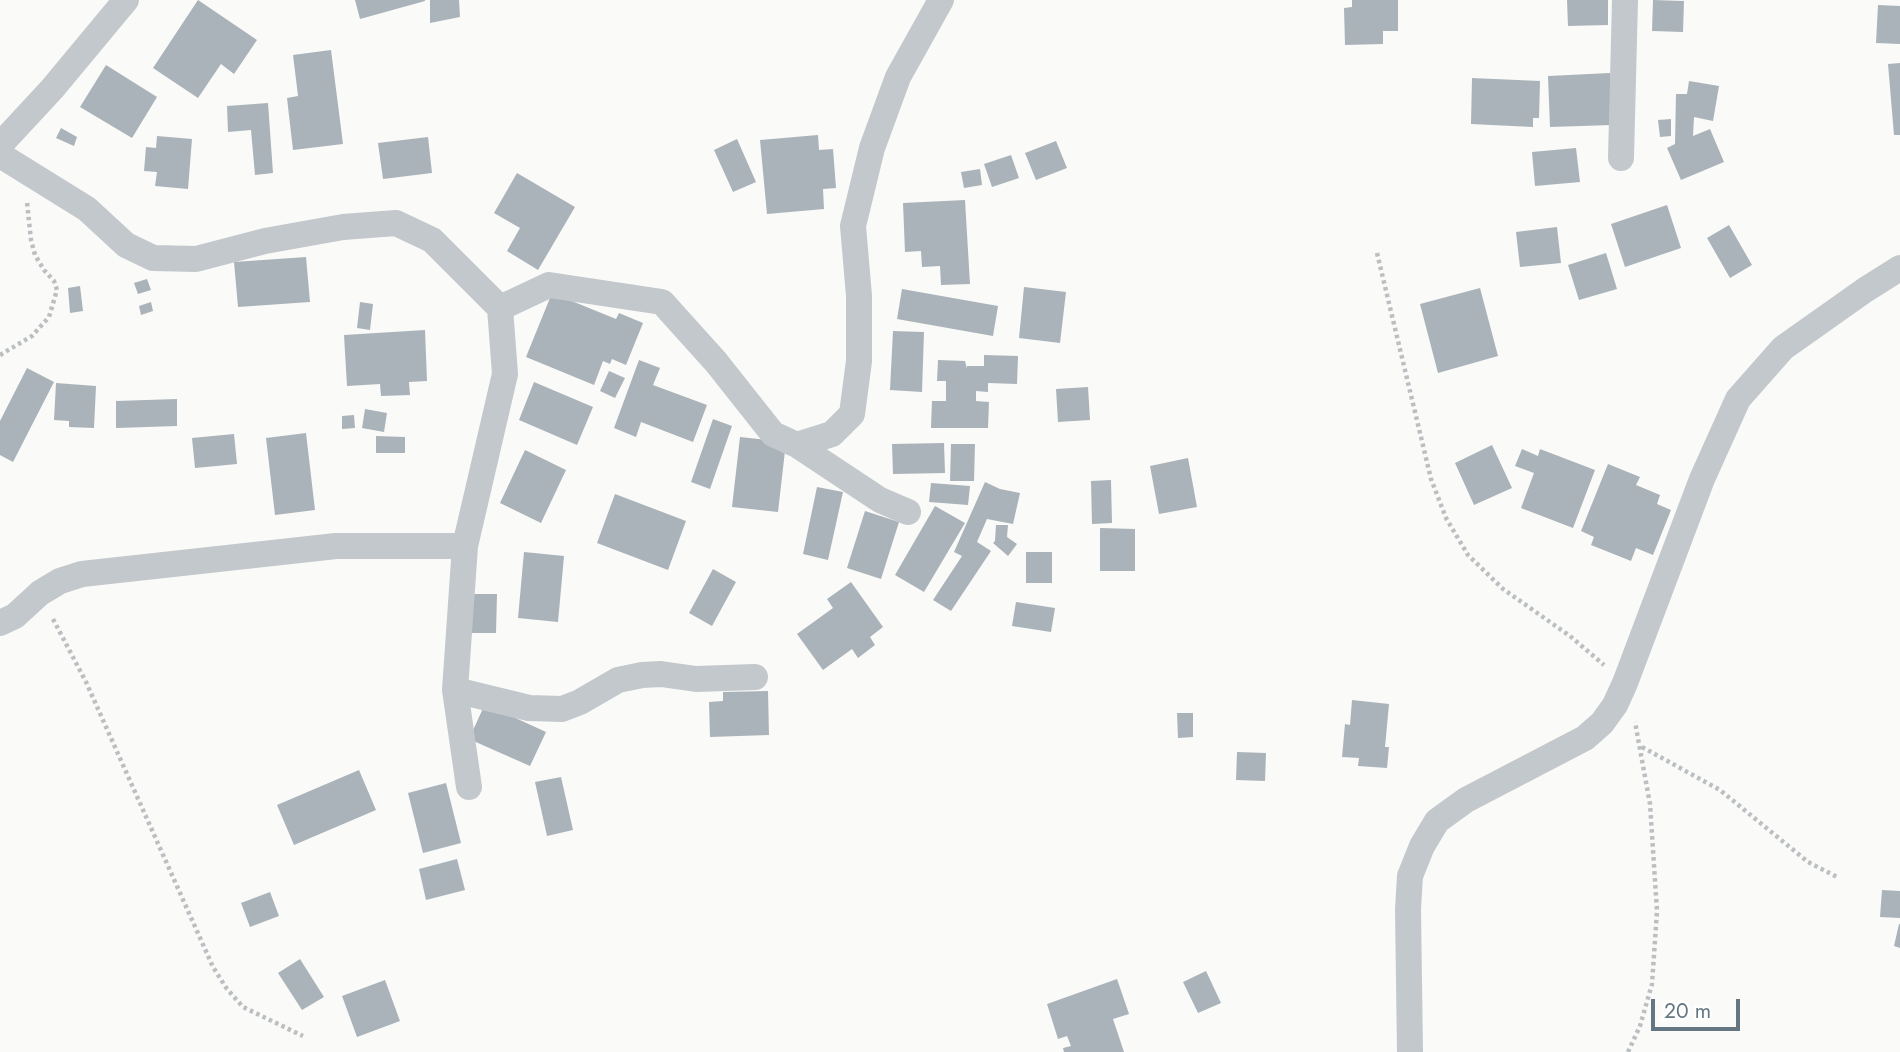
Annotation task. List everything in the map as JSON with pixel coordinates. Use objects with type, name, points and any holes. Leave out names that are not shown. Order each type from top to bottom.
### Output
[{"type":"street","points":[[0,145],[52,89],[125,0]]},
{"type":"street","points":[[797,445],[832,434],[852,414],[859,361],[859,296],[853,226],[872,148],[898,76],[941,0]]},
{"type":"street","points":[[1621,158],[1625,0]]},
{"type":"street","points":[[0,155],[87,209],[126,245],[153,258],[196,259],[265,241],[343,228],[396,223],[432,240],[499,308],[505,374],[465,546],[455,690],[469,787]]},
{"type":"street","points":[[1410,1052],[1410,876],[1422,846],[1437,821],[1466,800],[1585,738],[1602,723],[1615,705],[1625,683],[1702,479],[1738,399],[1783,348],[1900,268]]},
{"type":"street","points":[[499,308],[548,285],[662,302],[716,362],[773,434],[797,445],[880,500],[908,512]]},
{"type":"street","points":[[0,623],[15,616],[40,593],[60,581],[82,574],[336,546],[465,546]]},
{"type":"street","points":[[455,690],[529,709],[562,709],[618,680],[642,675],[661,674],[696,679],[755,677]]},
{"type":"path","points":[[0,355],[32,336],[49,317],[57,290],[54,281],[35,255],[31,240],[27,216],[27,174]]},
{"type":"path","points":[[1377,253],[1431,479],[1446,518],[1468,555],[1503,589],[1570,636],[1625,683],[1641,747],[1650,804],[1657,911],[1652,984],[1640,1026],[1628,1052]]},
{"type":"path","points":[[40,593],[86,682],[213,967],[226,989],[243,1007],[303,1036]]},
{"type":"path","points":[[1641,747],[1720,790],[1808,862],[1839,877]]},
{"type":"building","points":[[198,0],[257,40],[234,74],[221,64],[198,98],[153,68]]},
{"type":"building","points":[[355,0],[425,0],[425,1],[360,19]]},
{"type":"building","points":[[430,0],[459,0],[460,17],[430,23]]},
{"type":"building","points":[[1352,0],[1398,0],[1398,31],[1383,31],[1383,44],[1345,45],[1344,8],[1352,7]]},
{"type":"building","points":[[1567,0],[1608,0],[1608,25],[1568,26]]},
{"type":"building","points":[[1653,0],[1684,1],[1683,32],[1652,31]]},
{"type":"building","points":[[1878,5],[1900,6],[1900,44],[1876,43]]},
{"type":"building","points":[[331,50],[343,144],[293,150],[287,98],[298,96],[293,55]]},
{"type":"building","points":[[1900,63],[1900,135],[1894,135],[1888,64]]},
{"type":"building","points":[[106,65],[157,97],[132,138],[80,107]]},
{"type":"building","points":[[1610,73],[1612,125],[1550,127],[1548,76]]},
{"type":"building","points":[[1472,78],[1540,81],[1539,118],[1533,118],[1533,127],[1471,124]]},
{"type":"building","points":[[1689,81],[1719,86],[1713,121],[1694,117],[1693,136],[1710,129],[1724,162],[1681,180],[1667,148],[1675,144],[1676,94],[1687,94]]},
{"type":"building","points":[[268,103],[273,173],[255,175],[251,130],[228,132],[227,106]]},
{"type":"building","points":[[1671,119],[1671,136],[1660,137],[1658,120]]},
{"type":"building","points":[[61,128],[77,137],[74,146],[56,138]]},
{"type":"building","points":[[818,135],[819,150],[833,149],[836,188],[823,189],[824,209],[767,214],[760,140]]},
{"type":"building","points":[[157,136],[192,139],[188,189],[155,186],[157,172],[144,171],[146,147],[156,148]]},
{"type":"building","points":[[428,137],[432,173],[383,179],[378,143]]},
{"type":"building","points":[[737,139],[756,182],[733,192],[714,150]]},
{"type":"building","points":[[1056,141],[1067,168],[1036,180],[1025,153]]},
{"type":"building","points":[[1576,148],[1580,182],[1535,186],[1532,152]]},
{"type":"building","points":[[1011,155],[1019,178],[992,187],[984,164]]},
{"type":"building","points":[[980,169],[982,185],[964,188],[961,172]]},
{"type":"building","points":[[517,173],[575,207],[538,270],[507,251],[520,228],[494,213]]},
{"type":"building","points":[[965,200],[970,284],[941,285],[940,266],[922,267],[921,251],[905,252],[903,203]]},
{"type":"building","points":[[1667,205],[1681,248],[1625,267],[1611,224]]},
{"type":"building","points":[[1729,225],[1752,265],[1730,278],[1707,238]]},
{"type":"building","points":[[1557,227],[1561,263],[1520,267],[1516,232]]},
{"type":"building","points":[[1606,253],[1617,289],[1579,300],[1568,265]]},
{"type":"building","points":[[306,257],[310,302],[238,307],[234,262]]},
{"type":"building","points":[[147,279],[151,290],[138,294],[134,283]]},
{"type":"building","points":[[80,286],[83,311],[70,313],[68,288]]},
{"type":"building","points":[[1024,287],[1066,292],[1060,343],[1019,338]]},
{"type":"building","points":[[1480,288],[1498,356],[1438,373],[1420,304]]},
{"type":"building","points":[[902,289],[998,306],[993,336],[897,319]]},
{"type":"building","points":[[552,293],[616,319],[619,313],[643,323],[626,365],[612,359],[610,364],[603,361],[594,385],[526,357]]},
{"type":"building","points":[[151,302],[153,311],[141,315],[139,306]]},
{"type":"building","points":[[360,302],[373,304],[370,330],[357,328]]},
{"type":"building","points":[[425,330],[427,381],[409,382],[410,395],[381,396],[380,384],[347,386],[344,335]]},
{"type":"building","points":[[893,331],[924,332],[922,392],[890,390]]},
{"type":"building","points":[[984,355],[1018,356],[1017,384],[988,383],[988,392],[976,391],[976,401],[989,402],[988,428],[931,428],[932,401],[946,401],[946,381],[937,381],[938,360],[965,361],[967,369],[967,366],[984,366]]},
{"type":"building","points":[[639,360],[660,368],[653,385],[707,405],[693,442],[641,422],[636,437],[614,428]]},
{"type":"building","points":[[27,368],[54,382],[13,462],[0,455],[0,421]]},
{"type":"building","points":[[609,371],[625,378],[615,398],[600,391]]},
{"type":"building","points":[[534,382],[593,407],[577,445],[519,420]]},
{"type":"building","points":[[56,383],[96,386],[94,428],[69,427],[69,421],[54,420]]},
{"type":"building","points":[[1088,387],[1090,420],[1058,422],[1056,389]]},
{"type":"building","points":[[177,399],[177,426],[116,428],[116,401]]},
{"type":"building","points":[[365,409],[387,413],[384,432],[362,428]]},
{"type":"building","points":[[354,415],[355,428],[342,429],[342,416]]},
{"type":"building","points":[[713,419],[732,426],[710,489],[691,482]]},
{"type":"building","points":[[306,433],[315,510],[275,515],[266,438]]},
{"type":"building","points":[[234,434],[237,464],[195,468],[192,438]]},
{"type":"building","points":[[376,436],[405,437],[405,453],[376,453]]},
{"type":"building","points":[[740,437],[786,442],[778,512],[732,507]]},
{"type":"building","points":[[944,443],[945,473],[893,474],[892,444]]},
{"type":"building","points":[[951,444],[975,444],[974,481],[950,481]]},
{"type":"building","points":[[1492,445],[1512,488],[1474,505],[1455,463]]},
{"type":"building","points":[[1522,449],[1538,456],[1540,449],[1595,470],[1573,528],[1521,508],[1534,473],[1515,466]]},
{"type":"building","points":[[525,450],[566,470],[541,523],[500,503]]},
{"type":"building","points":[[1188,458],[1197,507],[1159,514],[1150,466]]},
{"type":"building","points":[[1608,464],[1640,477],[1636,485],[1660,495],[1657,504],[1671,510],[1653,555],[1636,548],[1631,561],[1591,545],[1594,537],[1581,531]]},
{"type":"building","points":[[1111,480],[1112,523],[1092,524],[1091,481]]},
{"type":"building","points":[[985,482],[1000,489],[1020,493],[1013,524],[987,519],[977,542],[991,551],[951,611],[933,600],[962,556],[954,552]]},
{"type":"building","points":[[931,483],[970,486],[968,505],[929,502]]},
{"type":"building","points":[[817,487],[843,492],[828,560],[803,554]]},
{"type":"building","points":[[615,494],[686,521],[668,570],[597,543]]},
{"type":"building","points":[[935,506],[965,523],[924,592],[895,575]]},
{"type":"building","points":[[865,511],[899,522],[881,579],[847,568]]},
{"type":"building","points":[[996,525],[1008,525],[1007,537],[1017,544],[1008,556],[993,543]]},
{"type":"building","points":[[1100,528],[1135,529],[1135,571],[1100,571]]},
{"type":"building","points":[[524,552],[564,556],[558,622],[518,618]]},
{"type":"building","points":[[1026,552],[1052,552],[1052,583],[1026,583]]},
{"type":"building","points":[[713,569],[736,582],[712,626],[689,613]]},
{"type":"building","points":[[851,582],[883,627],[870,637],[875,645],[858,658],[852,649],[823,670],[797,634],[833,608],[827,599]]},
{"type":"building","points":[[472,594],[497,594],[496,633],[472,633]]},
{"type":"building","points":[[1016,602],[1055,608],[1051,632],[1012,626]]},
{"type":"building","points":[[768,691],[769,735],[710,737],[709,702],[723,701],[723,692]]},
{"type":"building","points":[[1352,700],[1389,704],[1385,747],[1389,747],[1387,768],[1358,766],[1359,758],[1342,757],[1345,724],[1350,725]]},
{"type":"building","points":[[485,704],[546,732],[530,766],[469,739]]},
{"type":"building","points":[[1177,713],[1193,713],[1193,737],[1178,738]]},
{"type":"building","points":[[1237,752],[1266,753],[1265,781],[1236,780]]},
{"type":"building","points":[[359,770],[376,810],[294,845],[277,805]]},
{"type":"building","points":[[561,777],[573,830],[547,836],[535,782]]},
{"type":"building","points":[[446,783],[461,843],[423,853],[408,793]]},
{"type":"building","points":[[457,859],[465,890],[426,900],[419,869]]},
{"type":"building","points":[[1882,890],[1900,891],[1900,918],[1880,917]]},
{"type":"building","points":[[270,892],[279,916],[250,927],[241,903]]},
{"type":"building","points":[[1900,924],[1900,948],[1894,946]]},
{"type":"building","points":[[300,959],[324,997],[302,1010],[278,973]]},
{"type":"building","points":[[1206,971],[1221,1003],[1198,1013],[1183,982]]},
{"type":"building","points":[[1117,979],[1129,1014],[1113,1019],[1124,1052],[1064,1052],[1063,1048],[1071,1046],[1067,1036],[1058,1039],[1047,1004]]},
{"type":"building","points":[[385,980],[400,1021],[357,1037],[342,996]]}]
